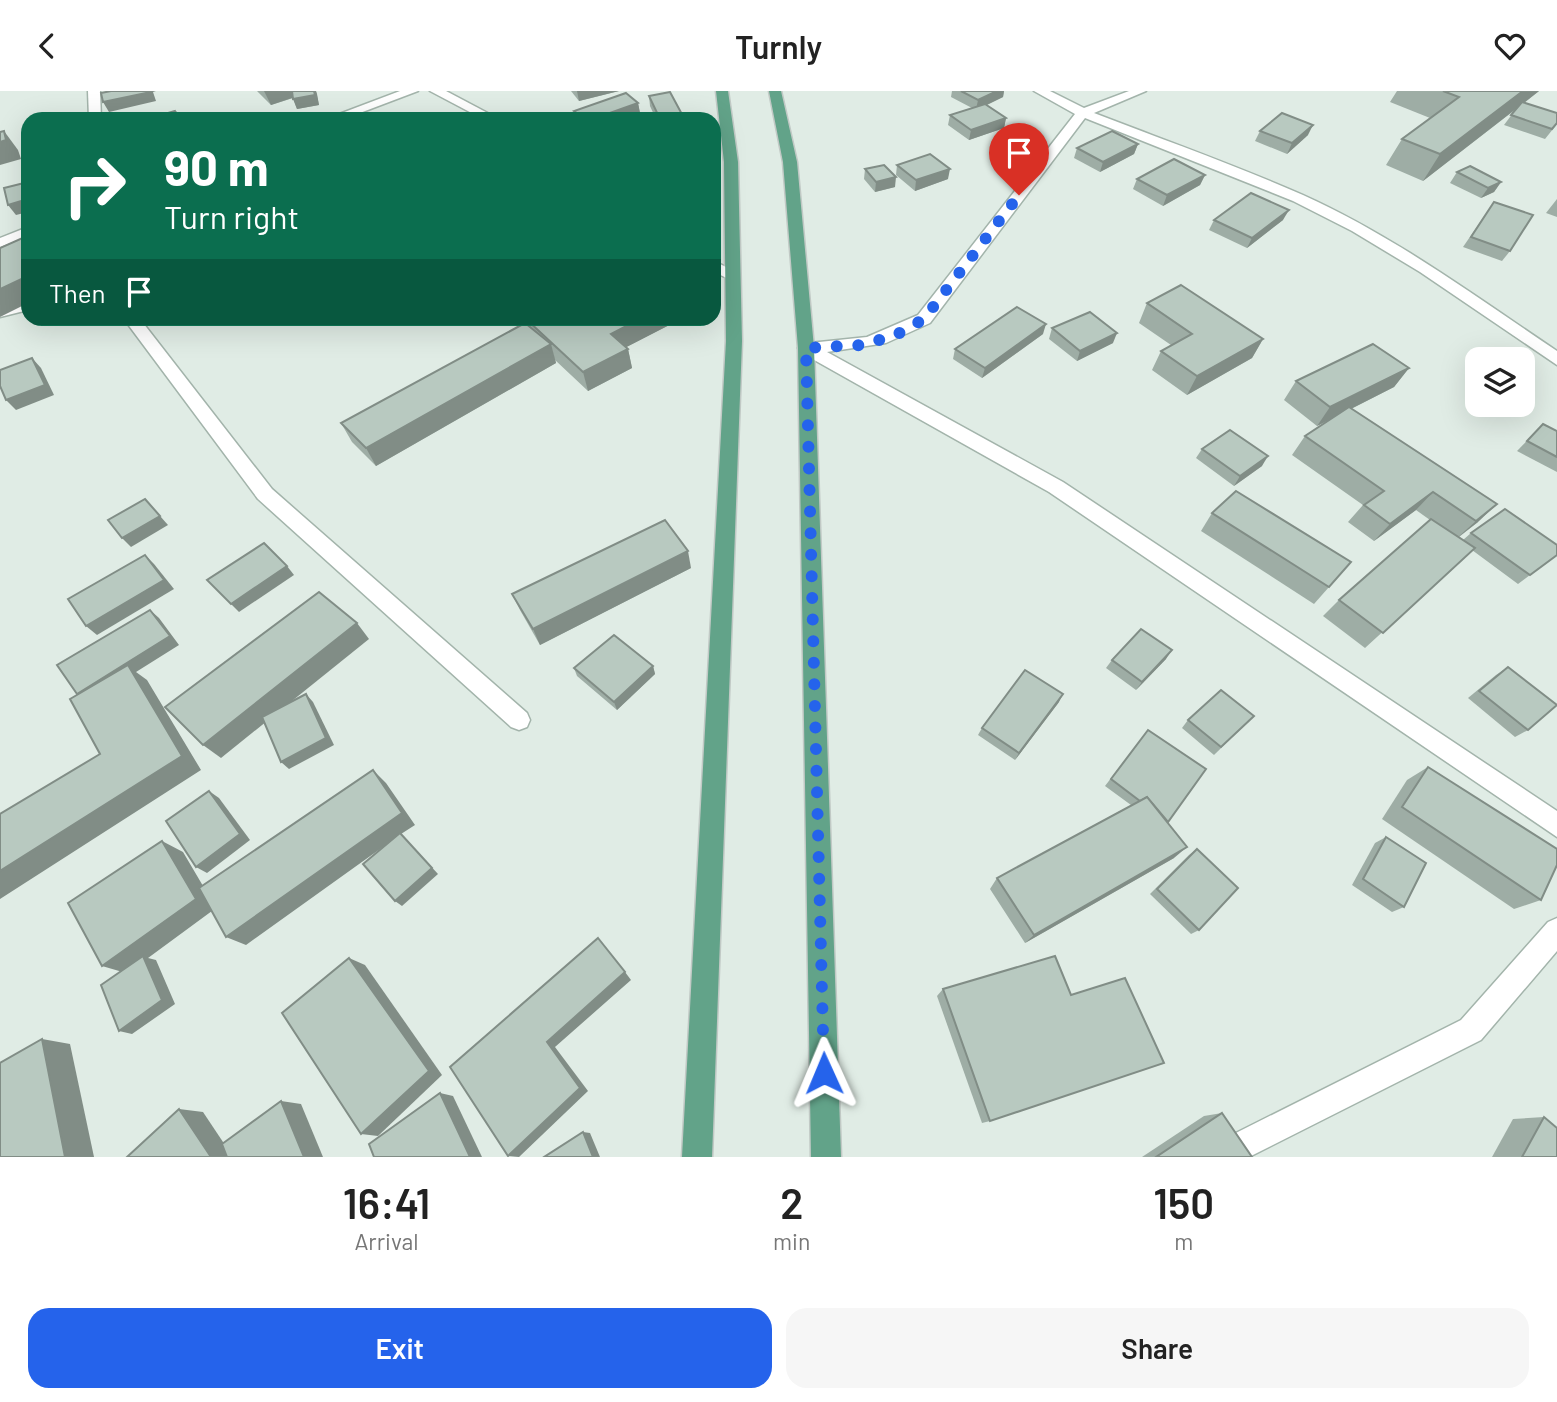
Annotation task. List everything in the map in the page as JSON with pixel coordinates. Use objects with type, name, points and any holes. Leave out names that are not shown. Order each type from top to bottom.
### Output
[{"type":"main road","points":[[697,1157],[734,341],[722,270],[732,162],[722,91]]},
{"type":"main road","points":[[775,91],[790,162],[806,348],[826,1157]]},
{"type":"street","points":[[94,91],[94,112]]},
{"type":"street","points":[[352,112],[412,91]]},
{"type":"street","points":[[436,91],[479,112]]},
{"type":"street","points":[[1040,91],[1083,113],[1298,198],[1357,228],[1425,268],[1557,359]]},
{"type":"street","points":[[806,348],[861,345],[894,336],[924,319],[1083,113],[1140,91]]},
{"type":"street","points":[[0,243],[21,234]]},
{"type":"street","points":[[0,312],[21,307]]},
{"type":"street","points":[[137,326],[265,494],[519,720]]},
{"type":"street","points":[[806,348],[1056,487],[1557,825]]},
{"type":"street","points":[[1218,1157],[1471,1030],[1557,931]]},
{"type":"building","points":[[292,91],[314,91],[315,95],[293,99]]},
{"type":"building","points":[[961,91],[997,91],[978,100]]},
{"type":"building","points":[[1443,91],[1523,91],[1440,154],[1402,139],[1459,97]]},
{"type":"building","points":[[151,92],[103,102],[101,93]]},
{"type":"building","points":[[670,92],[681,112],[657,112],[649,96]]},
{"type":"building","points":[[626,93],[638,103],[613,112],[574,111]]},
{"type":"building","points":[[1522,102],[1557,113],[1557,123],[1552,129],[1511,115]]},
{"type":"building","points":[[985,104],[1006,118],[971,130],[950,115]]},
{"type":"building","points":[[1282,113],[1313,125],[1292,143],[1260,131]]},
{"type":"building","points":[[4,131],[6,140],[0,142],[0,132]]},
{"type":"building","points":[[1112,131],[1138,144],[1103,162],[1077,148]]},
{"type":"building","points":[[930,154],[950,169],[916,180],[897,165]]},
{"type":"building","points":[[1174,159],[1205,175],[1167,195],[1137,179]]},
{"type":"building","points":[[884,165],[896,177],[876,182],[865,169]]},
{"type":"building","points":[[1470,166],[1501,182],[1488,188],[1457,172]]},
{"type":"building","points":[[21,184],[21,201],[8,205],[4,188]]},
{"type":"building","points":[[1251,193],[1289,210],[1252,238],[1214,220]]},
{"type":"building","points":[[1494,202],[1533,215],[1510,251],[1471,237]]},
{"type":"building","points":[[21,239],[21,279],[0,289],[0,248]]},
{"type":"building","points":[[1181,285],[1263,339],[1197,376],[1161,351],[1192,334],[1147,303]]},
{"type":"building","points":[[1017,307],[1046,324],[985,368],[955,349]]},
{"type":"building","points":[[1090,312],[1117,333],[1080,351],[1052,328]]},
{"type":"building","points":[[519,326],[529,326],[551,344],[366,448],[341,423]]},
{"type":"building","points":[[534,326],[626,326],[611,334],[628,349],[583,372]]},
{"type":"building","points":[[1373,344],[1409,368],[1330,407],[1296,381]]},
{"type":"building","points":[[32,358],[45,385],[6,400],[0,386],[0,370]]},
{"type":"building","points":[[1349,407],[1497,504],[1476,521],[1433,492],[1390,524],[1364,505],[1384,491],[1305,436]]},
{"type":"building","points":[[1543,424],[1557,431],[1557,457],[1527,441]]},
{"type":"building","points":[[1230,430],[1268,456],[1240,476],[1202,449]]},
{"type":"building","points":[[1236,491],[1351,562],[1329,587],[1212,513]]},
{"type":"building","points":[[145,499],[160,516],[122,538],[108,520]]},
{"type":"building","points":[[1505,509],[1557,545],[1557,555],[1530,575],[1471,533]]},
{"type":"building","points":[[1431,519],[1475,548],[1383,633],[1339,600]]},
{"type":"building","points":[[665,520],[688,551],[533,629],[512,594]]},
{"type":"building","points":[[264,543],[287,566],[231,604],[207,580]]},
{"type":"building","points":[[145,555],[164,580],[86,626],[68,599]]},
{"type":"building","points":[[319,592],[357,623],[203,745],[165,707]]},
{"type":"building","points":[[150,610],[170,636],[77,694],[57,665]]},
{"type":"building","points":[[1141,629],[1172,650],[1142,682],[1112,660]]},
{"type":"building","points":[[614,635],[653,666],[614,702],[574,668]]},
{"type":"building","points":[[128,665],[182,756],[0,871],[0,814],[100,754],[70,699]]},
{"type":"building","points":[[1508,667],[1557,705],[1528,730],[1479,691]]},
{"type":"building","points":[[1025,670],[1063,694],[1019,753],[982,728]]},
{"type":"building","points":[[1221,690],[1254,716],[1221,747],[1188,720]]},
{"type":"building","points":[[306,694],[326,738],[281,762],[262,717]]},
{"type":"building","points":[[1148,730],[1206,769],[1168,822],[1147,797],[1140,801],[1111,779]]},
{"type":"building","points":[[1428,767],[1557,849],[1557,865],[1541,900],[1402,807]]},
{"type":"building","points":[[373,770],[402,813],[226,937],[199,888]]},
{"type":"building","points":[[209,791],[240,834],[196,867],[166,821]]},
{"type":"building","points":[[1147,797],[1187,847],[1034,935],[997,878]]},
{"type":"building","points":[[400,833],[432,868],[395,901],[363,864]]},
{"type":"building","points":[[1386,837],[1426,863],[1404,907],[1363,879]]},
{"type":"building","points":[[162,841],[196,899],[102,966],[68,903]]},
{"type":"building","points":[[1197,849],[1238,888],[1199,930],[1157,889]]},
{"type":"building","points":[[598,938],[625,972],[547,1042],[580,1088],[508,1156],[450,1067]]},
{"type":"building","points":[[143,956],[162,1000],[119,1031],[101,985]]},
{"type":"building","points":[[1055,956],[1071,995],[1125,978],[1164,1063],[990,1121],[943,989]]},
{"type":"building","points":[[349,958],[429,1071],[361,1134],[282,1013]]},
{"type":"building","points":[[42,1039],[65,1157],[0,1157],[0,1063]]},
{"type":"building","points":[[440,1093],[470,1157],[374,1157],[369,1144]]},
{"type":"building","points":[[281,1101],[304,1157],[227,1157],[222,1144]]},
{"type":"building","points":[[179,1109],[211,1157],[127,1157]]},
{"type":"building","points":[[1222,1113],[1252,1157],[1156,1157]]},
{"type":"building","points":[[1544,1117],[1557,1128],[1557,1157],[1522,1157]]},
{"type":"building","points":[[583,1132],[593,1157],[544,1157]]},
{"type":"route","points":[[824,1073],[806,348],[861,345],[894,336],[924,319],[1019,195]]}]
